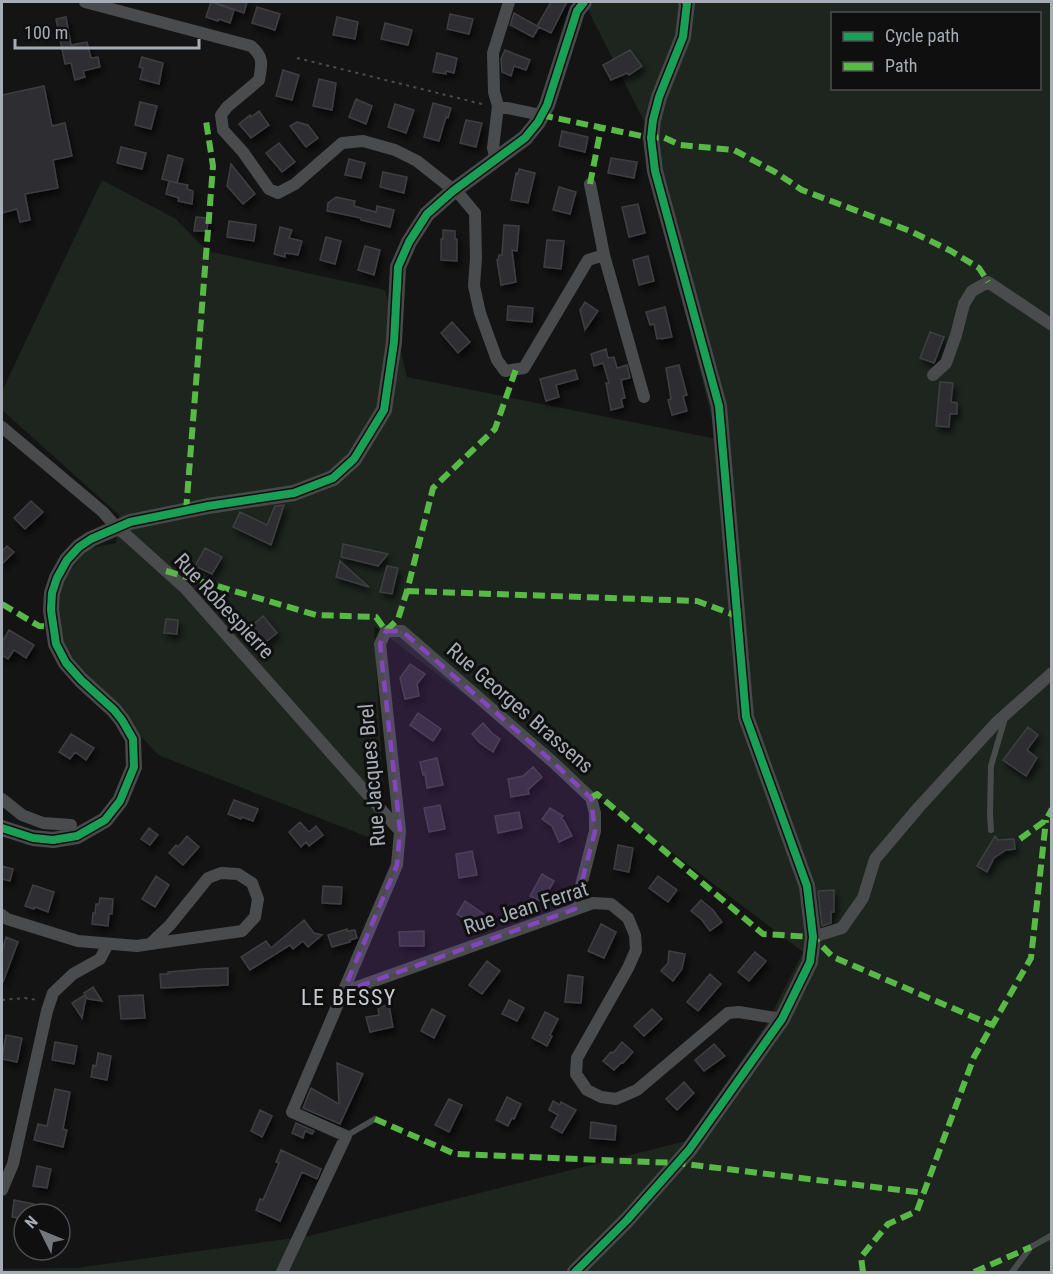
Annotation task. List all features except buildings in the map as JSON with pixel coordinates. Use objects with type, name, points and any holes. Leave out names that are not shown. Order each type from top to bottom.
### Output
[{"type":"street","points":[[85,2],[251,46],[258,53],[261,57],[259,80],[227,107],[221,115],[223,130],[243,152],[269,189],[278,193],[295,184],[342,143],[363,141],[395,150],[417,161],[460,195],[476,213],[474,286],[480,313],[497,360],[505,370],[524,368],[588,260],[604,255]]},
{"type":"street","points":[[496,161],[493,148],[498,106],[494,92],[493,53],[509,2]]},
{"type":"street","points":[[2,828],[33,838],[53,840],[77,836],[105,820],[120,801],[134,767],[133,739],[122,720],[66,663],[56,644],[51,610],[52,593],[67,560],[91,538],[130,522],[208,506],[294,493],[333,478],[354,459],[384,410],[394,342],[398,267],[409,242],[427,214],[453,191],[525,138],[538,122],[547,105],[577,11],[584,2]]},
{"type":"street","points":[[575,1272],[627,1220],[689,1150],[782,1019],[810,962],[813,937],[807,886],[747,717],[719,406],[656,171],[651,138],[659,97],[684,37],[686,2]]},
{"type":"street","points":[[498,106],[541,115]]},
{"type":"street","points":[[590,184],[604,255],[644,397]]},
{"type":"street","points":[[933,375],[946,363],[964,304],[972,291],[988,282],[1052,325]]},
{"type":"street","name":"Rue Robespierre","points":[[2,427],[103,512],[117,528],[185,588],[400,831]]},
{"type":"street","name":"Rue Jacques Brel","points":[[346,1136],[292,1112],[397,865],[400,831],[380,644],[387,631]]},
{"type":"street","name":"Rue Georges Brassens","points":[[387,631],[402,631],[591,798],[595,813],[595,831],[575,909]]},
{"type":"street","points":[[813,937],[842,928],[862,898],[875,859],[919,807],[1005,714],[1052,673]]},
{"type":"street","points":[[2,799],[22,815],[32,819],[43,823],[72,825]]},
{"type":"street","points":[[2,915],[7,919],[78,941],[137,946],[242,931],[255,917],[258,899],[252,883],[238,874],[221,873],[208,878],[170,925],[150,944]]},
{"type":"street","name":"Rue Jean Ferrat","points":[[343,992],[593,903],[611,904],[628,918],[635,935],[636,950],[577,1058],[576,1074],[586,1090],[601,1097],[616,1099],[637,1090],[728,1013],[739,1012],[782,1019]]},
{"type":"street","points":[[2,1190],[14,1164],[47,1011],[53,993],[73,974],[100,959],[108,944]]},
{"type":"street","points":[[282,1272],[346,1136]]},
{"type":"lane","points":[[991,830],[991,766],[1005,714]]},
{"type":"lane","points":[[346,1136],[375,1119]]},
{"type":"lane","points":[[1012,1272],[1031,1247],[1052,1235]]},
{"type":"path","points":[[297,58],[486,105],[498,106]]},
{"type":"path","points":[[2,1000],[25,998],[50,1002]]},
{"type":"highlighted area","points":[[386,631],[402,631],[554,763],[591,798],[595,831],[575,909],[343,992],[397,865],[400,831],[380,644]]},
{"type":"shaded area","points":[[584,2],[1051,2],[1051,1272],[2,1272],[2,1269],[76,1268],[309,1236],[686,1141],[766,1025],[803,952],[374,626],[386,844],[158,755],[63,649],[58,621],[61,584],[87,549],[116,543],[119,515],[2,410],[2,391],[102,180],[176,219],[207,251],[385,290],[407,377],[717,439],[647,159],[647,127]]},
{"type":"marked path","points":[[541,115],[651,138],[663,137],[680,145],[734,150],[775,172],[802,190],[910,231],[951,251],[979,268],[988,282]]},
{"type":"marked path","points":[[186,511],[213,166],[206,121]]},
{"type":"marked path","points":[[590,184],[601,128]]},
{"type":"marked path","points":[[166,571],[316,615],[376,617],[386,631],[398,619],[433,488],[495,429],[516,369]]},
{"type":"marked path","points":[[407,591],[697,601],[737,616]]},
{"type":"marked path","points":[[2,604],[39,626],[53,627]]},
{"type":"marked path","points":[[591,798],[597,794],[763,934],[813,937],[833,957],[992,1025]]},
{"type":"marked path","points":[[1020,839],[1046,820],[1052,809]]},
{"type":"marked path","points":[[863,1272],[861,1257],[888,1224],[917,1211],[974,1057],[1031,958],[1046,820]]},
{"type":"marked path","points":[[375,1119],[455,1154],[677,1163],[924,1193]]},
{"type":"marked path","points":[[974,1272],[1031,1247]]},
{"type":"cycle path","points":[[2,828],[33,838],[53,840],[77,836],[105,820],[120,801],[134,767],[133,739],[122,720],[66,663],[56,644],[51,610],[52,593],[67,560],[79,547],[91,539],[130,522],[208,506],[294,493],[333,478],[354,459],[384,410],[394,342],[398,267],[409,242],[427,214],[453,191],[525,138],[538,122],[547,105],[577,11],[584,2]]},
{"type":"cycle path","points":[[575,1272],[627,1220],[689,1150],[782,1019],[810,962],[813,937],[807,886],[746,717],[719,406],[655,171],[651,138],[653,120],[659,97],[683,37],[686,2]]},
{"type":"district","name":"LE BESSY","points":[[349,997]]}]
